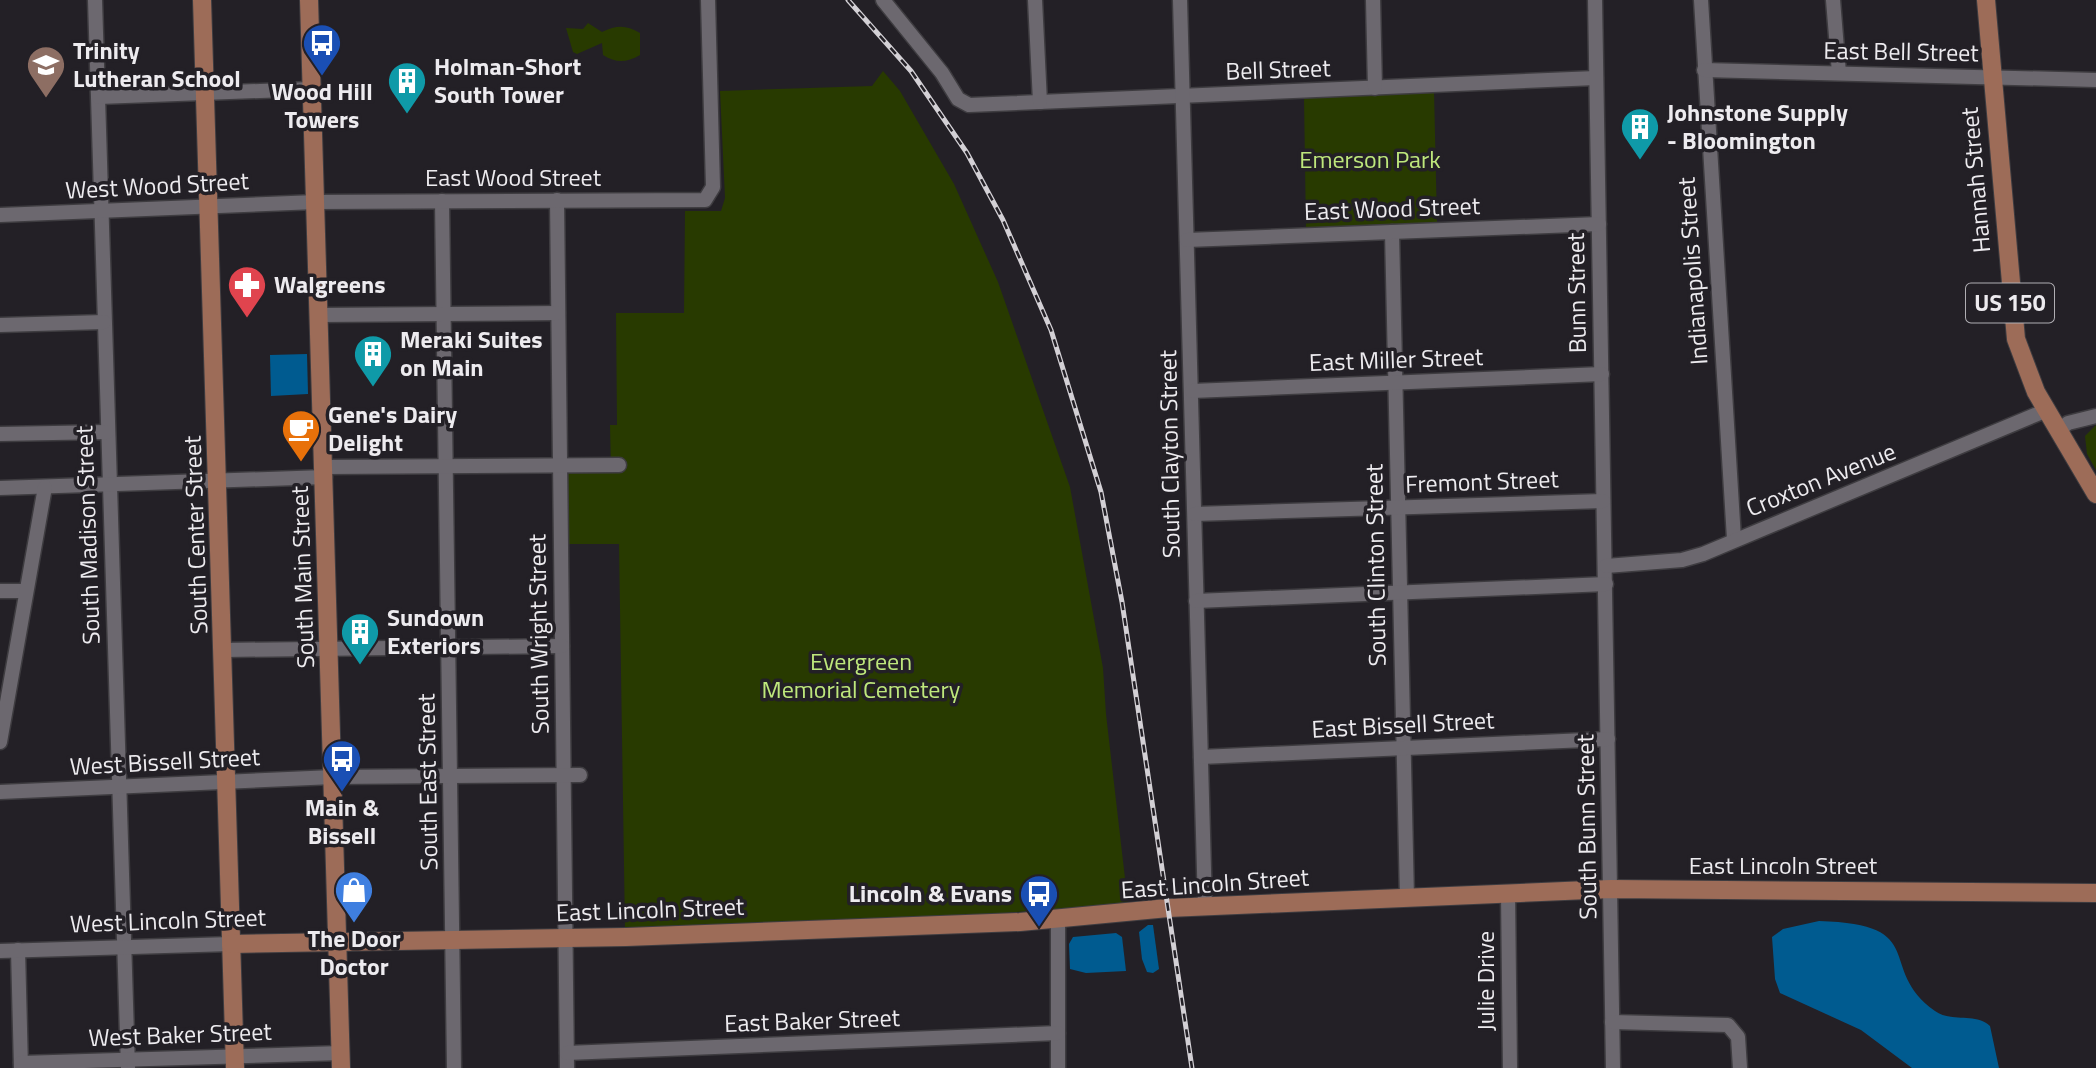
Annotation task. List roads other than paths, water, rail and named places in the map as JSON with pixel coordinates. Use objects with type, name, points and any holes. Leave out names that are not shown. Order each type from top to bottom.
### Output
[{"type":"main road","name":"South Center Street","points":[[202,0],[235,1062]]},
{"type":"main road","name":"South Main Street","points":[[309,0],[341,1060]]},
{"type":"main road","name":"Hannah Street","points":[[1986,0],[2011,311],[2019,352],[2046,410],[2059,430]]},
{"type":"main road","name":"US 150","points":[[2059,430],[2096,494]]},
{"type":"main road","name":"East Lincoln Street","points":[[337,941],[564,938],[1058,919],[1205,907],[1611,889],[2096,892]]},
{"type":"main road","name":"West Lincoln Street","points":[[231,944],[337,941]]},
{"type":"street","name":"South Madison Street","points":[[95,0],[128,1064]]},
{"type":"street","name":"East Wood Street","points":[[316,202],[698,202],[709,196],[713,187],[708,0]]},
{"type":"street","name":"Bell Street","points":[[883,0],[942,73],[961,103],[1183,97],[1596,78]]},
{"type":"street","points":[[1035,0],[1040,102]]},
{"type":"street","name":"South Clayton Street","points":[[1180,0],[1205,907]]},
{"type":"street","points":[[1373,0],[1375,88]]},
{"type":"street","name":"Bunn Street","points":[[1595,0],[1606,584]]},
{"type":"street","name":"Indianapolis Street","points":[[1701,0],[1734,539]]},
{"type":"street","points":[[1833,0],[1839,73]]},
{"type":"street","name":"East Bell Street","points":[[1704,70],[2096,80]]},
{"type":"street","points":[[99,97],[311,89]]},
{"type":"street","name":"South Wright Street","points":[[557,200],[567,1061]]},
{"type":"street","name":"South East Street","points":[[442,201],[454,1068]]},
{"type":"street","name":"West Wood Street","points":[[0,215],[316,202]]},
{"type":"street","name":"East Wood Street","points":[[1187,240],[1599,224]]},
{"type":"street","name":"South Clinton Street","points":[[1392,232],[1407,898]]},
{"type":"street","points":[[320,315],[558,313]]},
{"type":"street","points":[[0,325],[104,321]]},
{"type":"street","name":"East Miller Street","points":[[1192,391],[1602,374]]},
{"type":"street","name":"Croxton Avenue","points":[[1605,566],[1690,559],[2046,410]]},
{"type":"street","points":[[2059,430],[2068,423],[2096,416]]},
{"type":"street","points":[[0,434],[107,432]]},
{"type":"street","points":[[0,488],[219,481],[446,466],[619,465]]},
{"type":"street","points":[[0,742],[45,487]]},
{"type":"street","name":"Fremont Street","points":[[1195,514],[1603,500]]},
{"type":"street","points":[[1196,601],[1606,584]]},
{"type":"street","name":"South Bunn Street","points":[[1606,584],[1613,1068]]},
{"type":"street","points":[[0,591],[25,591]]},
{"type":"street","points":[[224,650],[562,646]]},
{"type":"street","name":"East Bissell Street","points":[[1201,757],[1608,739]]},
{"type":"street","points":[[333,777],[580,775]]},
{"type":"street","name":"West Bissell Street","points":[[0,792],[333,777]]},
{"type":"street","name":"Julie Drive","points":[[1508,894],[1510,1068]]},
{"type":"street","points":[[1058,919],[1058,1068]]},
{"type":"street","name":"West Lincoln Street","points":[[0,951],[231,944]]},
{"type":"street","points":[[18,950],[21,1065]]},
{"type":"street","points":[[1612,1022],[1724,1024],[1733,1029],[1738,1037],[1740,1068]]},
{"type":"street","name":"East Baker Street","points":[[567,1061],[1058,1033]]},
{"type":"street","name":"West Baker Street","points":[[21,1065],[341,1060]]},
{"type":"water","points":[[307,354],[308,394],[271,396],[270,355]]},
{"type":"water","points":[[1819,921],[1854,924],[1876,930],[1890,939],[1917,995],[1935,1011],[1942,1015],[1977,1019],[1990,1026],[1999,1068],[1912,1068],[1861,1030],[1780,993],[1775,979],[1772,937],[1783,929]]},
{"type":"water","points":[[1148,925],[1153,925],[1159,969],[1153,973],[1147,972],[1142,959],[1139,932]]},
{"type":"water","points":[[1116,933],[1122,937],[1126,971],[1086,973],[1070,969],[1069,944],[1073,937]]},
{"type":"railway","points":[[848,0],[911,71],[967,153],[1003,220],[1051,330],[1101,492],[1122,602],[1192,1068]]},
{"type":"place","name":"Wood Hill Towers","points":[[322,77]]},
{"type":"place","name":"Trinity Lutheran School","points":[[46,99]]},
{"type":"place","name":"Holman-Short South Tower","points":[[407,115]]},
{"type":"place","name":"Johnstone Supply - Bloomington","points":[[1640,161]]},
{"type":"place","name":"Walgreens","points":[[247,319]]},
{"type":"place","name":"Meraki Suites on Main","points":[[373,388]]},
{"type":"place","name":"Gene's Dairy Delight","points":[[301,463]]},
{"type":"place","name":"Sundown Exteriors","points":[[360,666]]},
{"type":"place","name":"Main & Bissell","points":[[342,793]]},
{"type":"place","name":"The Door Doctor","points":[[354,924]]},
{"type":"place","name":"Lincoln & Evans","points":[[1039,928]]},
{"type":"park label","name":"Emerson Park","points":[[1370,160]]},
{"type":"park label","name":"Evergreen Memorial Cemetery","points":[[861,676]]}]
